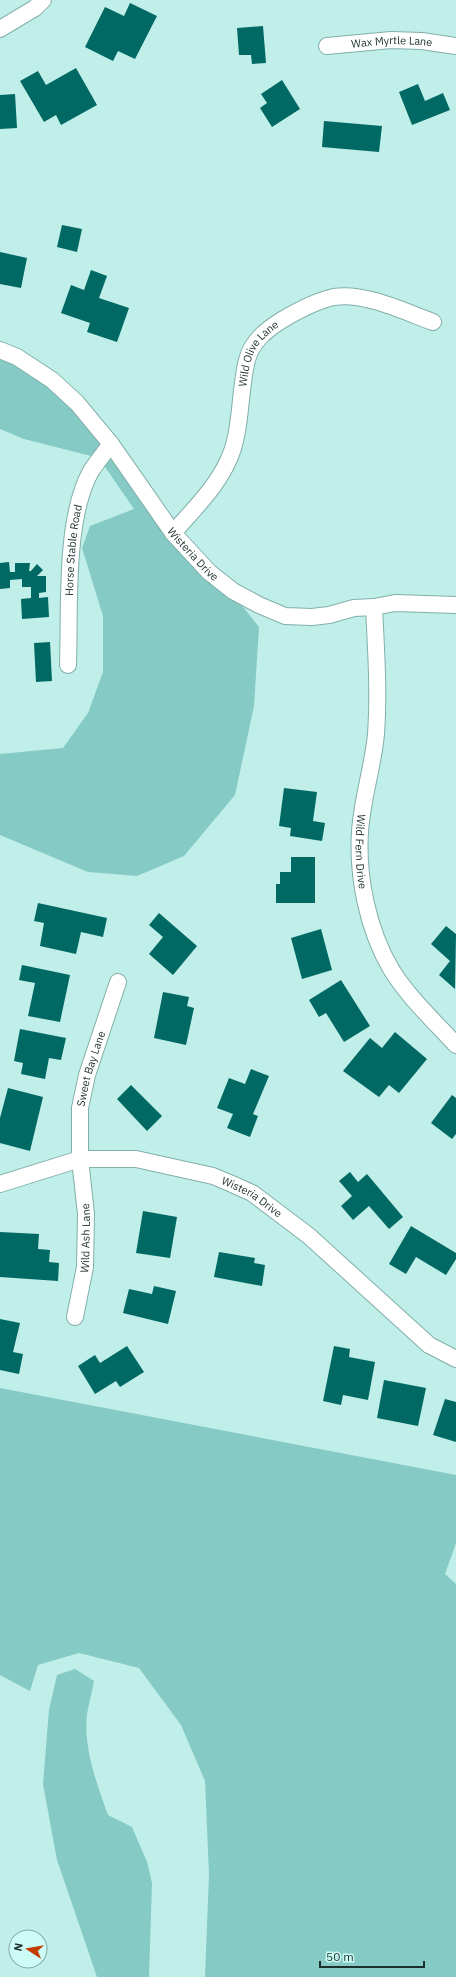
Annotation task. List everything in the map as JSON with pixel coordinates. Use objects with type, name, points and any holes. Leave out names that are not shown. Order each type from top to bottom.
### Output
[{"type":"street","points":[[0,29],[28,12],[43,0]]},
{"type":"street","name":"Wax Myrtle Lane","points":[[327,46],[391,40],[422,41],[456,46]]},
{"type":"street","name":"Wild Olive Lane","points":[[173,533],[220,477],[229,460],[234,442],[247,359],[253,346],[262,334],[292,314],[334,298],[350,297],[367,299],[433,322]]},
{"type":"street","name":"Wisteria Drive","points":[[0,350],[17,357],[52,380],[77,403],[111,444],[173,533],[209,572],[233,591],[259,605],[285,616],[312,617],[329,615],[354,608],[374,607],[395,603],[456,605]]},
{"type":"street","name":"Horse Stable Road","points":[[68,665],[71,548],[78,507],[91,472],[111,444]]},
{"type":"street","name":"Wild Fern Drive","points":[[374,607],[378,699],[376,735],[360,832],[360,873],[369,913],[379,942],[392,969],[415,999],[456,1045]]},
{"type":"street","name":"Sweet Bay Lane","points":[[80,1160],[80,1108],[86,1075],[118,982]]},
{"type":"street","name":"Wisteria Drive","points":[[0,1184],[80,1160],[136,1159],[213,1176],[252,1193],[309,1236],[429,1345],[456,1359]]},
{"type":"street","name":"Wild Ash Lane","points":[[75,1317],[85,1267],[86,1214],[80,1160]]},
{"type":"shaded area","points":[[0,352],[65,383],[259,627],[254,706],[235,795],[184,856],[137,876],[88,872],[0,835],[0,754],[63,748],[88,713],[103,672],[103,616],[82,548],[90,526],[134,509],[99,458],[24,439],[0,429]]},
{"type":"shaded area","points":[[0,1388],[456,1475],[456,1543],[445,1574],[456,1584],[456,1977],[205,1977],[209,1874],[205,1781],[181,1725],[139,1668],[79,1653],[38,1665],[30,1691],[0,1675]]},
{"type":"shaded area","points":[[75,1669],[94,1681],[87,1714],[87,1740],[92,1766],[108,1815],[132,1827],[147,1862],[152,1883],[149,1977],[97,1977],[57,1860],[43,1784],[49,1710],[57,1675]]},
{"type":"building","points":[[130,3],[157,16],[135,59],[118,51],[113,61],[85,47],[105,7],[124,16]]},
{"type":"building","points":[[263,26],[266,63],[252,64],[251,55],[239,55],[237,28]]},
{"type":"building","points":[[76,68],[97,105],[61,125],[56,115],[44,122],[20,81],[38,71],[46,85]]},
{"type":"building","points":[[282,80],[300,109],[272,127],[260,108],[267,103],[261,94]]},
{"type":"building","points":[[418,84],[425,101],[443,93],[450,110],[412,125],[399,92]]},
{"type":"building","points":[[15,94],[17,128],[0,129],[0,95]]},
{"type":"building","points":[[324,121],[382,126],[379,152],[322,147]]},
{"type":"building","points":[[62,225],[82,229],[77,252],[57,247]]},
{"type":"building","points":[[0,252],[27,258],[21,288],[0,284]]},
{"type":"building","points":[[91,270],[107,276],[99,298],[129,308],[117,342],[87,332],[90,323],[61,313],[71,285],[84,290]]},
{"type":"building","points":[[9,562],[10,572],[15,572],[15,563],[30,563],[29,571],[31,571],[37,564],[43,570],[37,576],[46,576],[46,592],[39,593],[39,598],[48,597],[49,617],[22,619],[21,599],[31,598],[31,587],[22,587],[22,579],[10,580],[10,588],[0,589],[0,563]]},
{"type":"building","points":[[50,642],[52,681],[36,682],[34,643]]},
{"type":"building","points":[[284,788],[317,792],[313,821],[325,823],[322,841],[290,836],[291,828],[279,826]]},
{"type":"building","points":[[291,857],[315,857],[315,903],[276,903],[276,884],[280,884],[280,872],[291,872]]},
{"type":"building","points":[[38,903],[107,918],[103,937],[81,932],[76,954],[40,946],[44,923],[34,921]]},
{"type":"building","points":[[159,913],[197,946],[173,975],[149,954],[163,937],[149,925]]},
{"type":"building","points":[[446,926],[456,934],[455,989],[439,975],[450,961],[431,944]]},
{"type":"building","points":[[321,929],[332,970],[302,979],[291,938]]},
{"type":"building","points":[[22,965],[70,975],[60,1022],[28,1016],[35,983],[19,980]]},
{"type":"building","points":[[341,980],[370,1026],[344,1042],[326,1013],[319,1017],[309,1000]]},
{"type":"building","points":[[163,992],[189,997],[187,1006],[194,1008],[186,1045],[154,1038]]},
{"type":"building","points":[[20,1029],[66,1038],[61,1060],[49,1058],[45,1079],[21,1074],[23,1063],[14,1061]]},
{"type":"building","points":[[395,1032],[427,1059],[399,1093],[389,1085],[379,1097],[343,1071],[370,1038],[382,1048]]},
{"type":"building","points":[[251,1069],[269,1076],[253,1114],[258,1116],[250,1137],[227,1128],[233,1114],[217,1108],[229,1078],[245,1084]]},
{"type":"building","points":[[131,1085],[162,1116],[147,1131],[117,1099]]},
{"type":"building","points":[[8,1088],[43,1097],[30,1151],[0,1143],[0,1118]]},
{"type":"building","points":[[452,1095],[456,1098],[456,1134],[452,1139],[431,1123]]},
{"type":"building","points":[[350,1172],[358,1182],[367,1174],[403,1217],[389,1229],[369,1206],[353,1220],[341,1206],[352,1196],[339,1181]]},
{"type":"building","points":[[143,1211],[177,1217],[170,1258],[136,1253]]},
{"type":"building","points":[[411,1226],[456,1253],[456,1259],[446,1275],[416,1257],[406,1274],[389,1264]]},
{"type":"building","points":[[0,1232],[39,1234],[38,1249],[50,1250],[49,1262],[59,1263],[58,1281],[0,1277]]},
{"type":"building","points":[[219,1252],[255,1258],[254,1263],[265,1265],[262,1286],[214,1277]]},
{"type":"building","points":[[154,1286],[176,1291],[168,1324],[123,1313],[129,1289],[152,1294]]},
{"type":"building","points":[[0,1319],[20,1323],[13,1352],[23,1354],[19,1374],[0,1370]]},
{"type":"building","points":[[127,1346],[144,1372],[120,1387],[116,1381],[95,1394],[78,1366],[95,1355],[100,1363]]},
{"type":"building","points":[[334,1346],[350,1349],[349,1357],[375,1362],[368,1400],[343,1395],[341,1405],[323,1401]]},
{"type":"building","points":[[384,1380],[426,1388],[418,1426],[377,1418]]},
{"type":"building","points":[[445,1399],[456,1402],[456,1442],[433,1435]]}]
